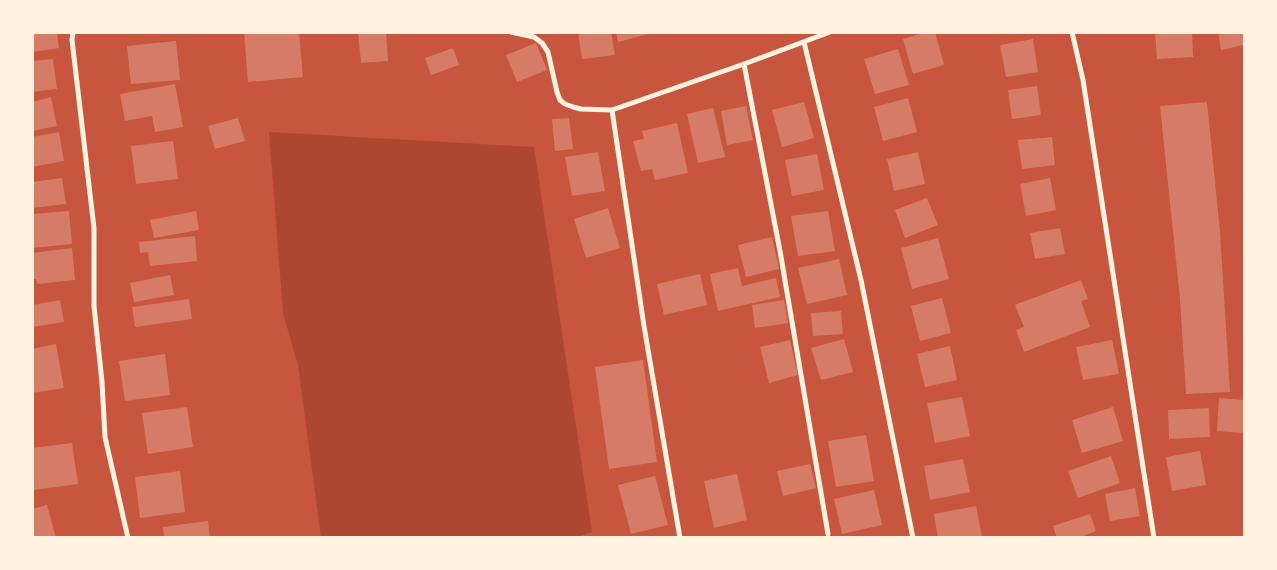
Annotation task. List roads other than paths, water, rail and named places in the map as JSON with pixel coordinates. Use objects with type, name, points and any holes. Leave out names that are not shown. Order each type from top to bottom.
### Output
[{"type":"street","points":[[73,32],[72,40],[94,228],[94,306],[102,382],[105,437],[128,538]]},
{"type":"street","points":[[511,32],[534,36],[542,43],[548,52],[560,100],[565,104],[572,108],[612,110],[830,32]]},
{"type":"street","points":[[1072,32],[1086,100],[1154,538]]},
{"type":"street","points":[[804,42],[861,280],[913,538]]},
{"type":"street","points":[[744,64],[780,251],[828,534]]},
{"type":"street","points":[[612,110],[644,326],[680,538]]}]
